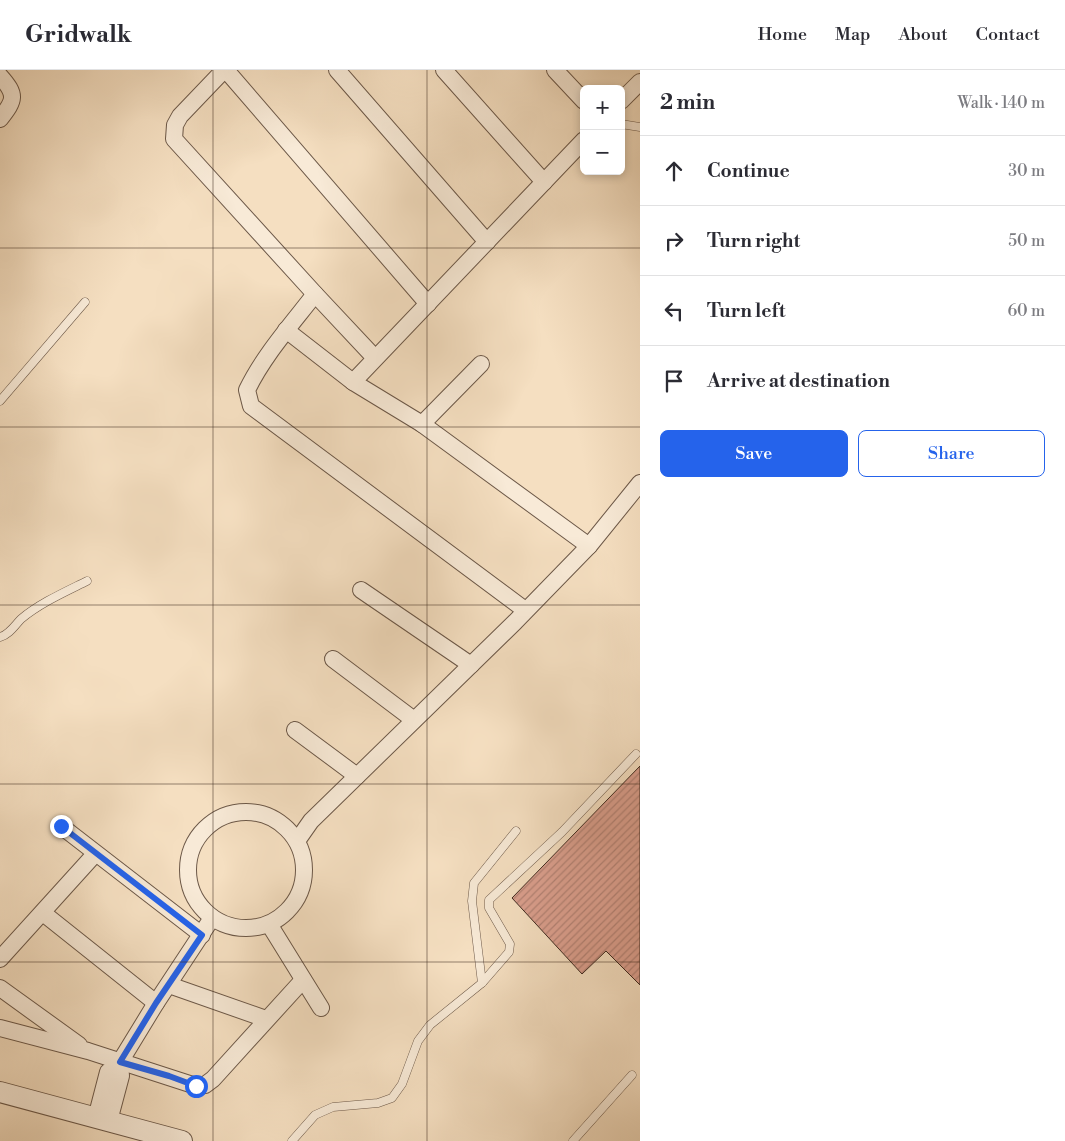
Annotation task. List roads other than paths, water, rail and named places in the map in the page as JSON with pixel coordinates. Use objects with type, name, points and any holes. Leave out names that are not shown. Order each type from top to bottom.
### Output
[{"type":"street","points":[[376,358],[174,139],[180,116],[225,70],[428,304]]},
{"type":"street","points":[[337,70],[487,242]]},
{"type":"street","points":[[444,70],[544,182]]},
{"type":"street","points":[[555,70],[580,97]]},
{"type":"street","points":[[0,76],[9,86],[12,95],[11,105],[0,119]]},
{"type":"street","points":[[625,97],[640,82]]},
{"type":"street","points":[[353,382],[580,144]]},
{"type":"street","points":[[315,294],[286,330],[253,378],[247,390],[251,406],[525,610]]},
{"type":"street","points":[[286,330],[353,382],[422,424],[589,546]]},
{"type":"street","points":[[422,424],[481,364]]},
{"type":"street","points":[[297,841],[311,821],[471,665],[589,546],[640,483]]},
{"type":"street","points":[[361,590],[471,665]]},
{"type":"street","points":[[333,659],[414,720]]},
{"type":"street","points":[[295,730],[357,776]]},
{"type":"street","points":[[251,812],[265,816],[278,821],[297,841],[305,869],[302,889],[298,898],[286,913],[269,924],[255,928],[240,928],[226,925],[212,918],[202,909],[194,897],[189,884],[189,857],[194,844],[202,832],[224,816],[251,812]]},
{"type":"street","points":[[61,826],[202,935]]},
{"type":"street","points":[[0,960],[95,854]]},
{"type":"street","points":[[43,913],[156,1003]]},
{"type":"street","points":[[103,1119],[108,1072],[120,1062],[212,918]]},
{"type":"street","points":[[269,924],[321,1008]]},
{"type":"street","points":[[0,1028],[88,1052],[196,1086],[205,1085],[213,1079],[303,980]]},
{"type":"street","points":[[169,985],[266,1019]]},
{"type":"street","points":[[0,988],[88,1052]]},
{"type":"street","points":[[0,1092],[181,1141]]},
{"type":"lane","points":[[625,125],[640,127]]},
{"type":"lane","points":[[0,401],[86,302]]},
{"type":"lane","points":[[0,637],[4,636],[23,618],[87,581]]},
{"type":"lane","points":[[292,1141],[315,1115],[333,1106],[378,1103],[392,1098],[402,1084],[418,1041],[430,1025],[482,983],[508,952],[510,944],[490,908],[490,900],[562,832],[636,754]]},
{"type":"lane","points":[[482,983],[472,901],[474,883],[516,831]]},
{"type":"lane","points":[[574,1141],[632,1075]]}]
